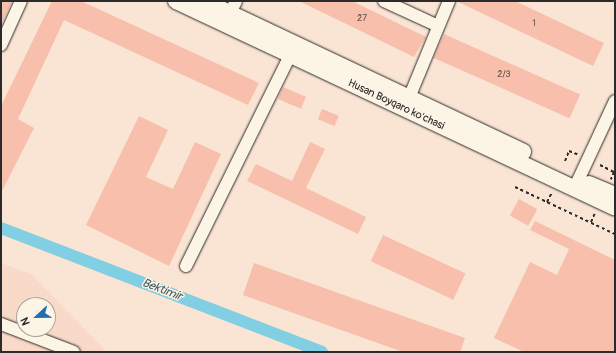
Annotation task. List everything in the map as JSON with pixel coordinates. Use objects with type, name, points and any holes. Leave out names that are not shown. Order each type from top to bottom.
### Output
[{"type":"main road","name":"Husan Boyqaro ko'chasi","points":[[176,1],[291,54],[406,104],[576,184],[615,208]]},
{"type":"main road","name":"Husan Boyqaro ko'chasi","points":[[204,1],[233,7],[406,104]]},
{"type":"main road","name":"Husan Boyqaro ko'chasi","points":[[576,184],[612,188]]},
{"type":"street","points":[[1,45],[21,1]]},
{"type":"street","points":[[384,1],[436,25]]},
{"type":"street","points":[[406,104],[436,25],[449,1]]},
{"type":"street","points":[[186,266],[291,54]]},
{"type":"street","points":[[576,184],[615,101]]},
{"type":"street","points":[[1,324],[74,352]]},
{"type":"path","points":[[565,161],[569,151],[577,154]]},
{"type":"path","points":[[600,165],[614,172],[612,188]]},
{"type":"path","points":[[515,187],[615,234]]},
{"type":"path","points":[[547,202],[554,188]]},
{"type":"path","points":[[591,222],[598,209]]},
{"type":"shaded area","points":[[1,263],[31,274],[53,297],[16,297],[16,337],[56,337],[56,300],[107,352],[1,352]]},
{"type":"building","points":[[1,1],[12,1],[1,25]]},
{"type":"building","points":[[52,1],[81,1],[259,83],[248,105],[64,20],[18,119],[34,128],[1,193],[1,106]]},
{"type":"building","points":[[299,1],[352,1],[426,37],[414,57]]},
{"type":"building","points":[[456,1],[515,1],[604,43],[593,66]]},
{"type":"building","points":[[444,34],[580,95],[570,118],[433,58]]},
{"type":"building","points":[[283,87],[306,97],[301,109],[278,99]]},
{"type":"building","points":[[322,109],[339,116],[335,126],[318,119]]},
{"type":"building","points":[[139,116],[168,130],[146,177],[173,189],[195,142],[221,154],[169,266],[86,225]]},
{"type":"building","points":[[310,142],[325,149],[306,188],[366,217],[358,234],[247,181],[256,164],[292,181]]},
{"type":"building","points":[[519,199],[537,209],[528,226],[510,216]]},
{"type":"building","points":[[535,221],[615,260],[615,352],[524,352],[494,338],[530,262],[557,275],[569,249],[530,230]]},
{"type":"building","points":[[383,235],[465,273],[453,300],[371,261]]},
{"type":"building","points":[[254,263],[465,338],[460,352],[403,352],[243,295]]},
{"type":"waterway","name":"Bektimir","points":[[1,228],[322,352]]}]
